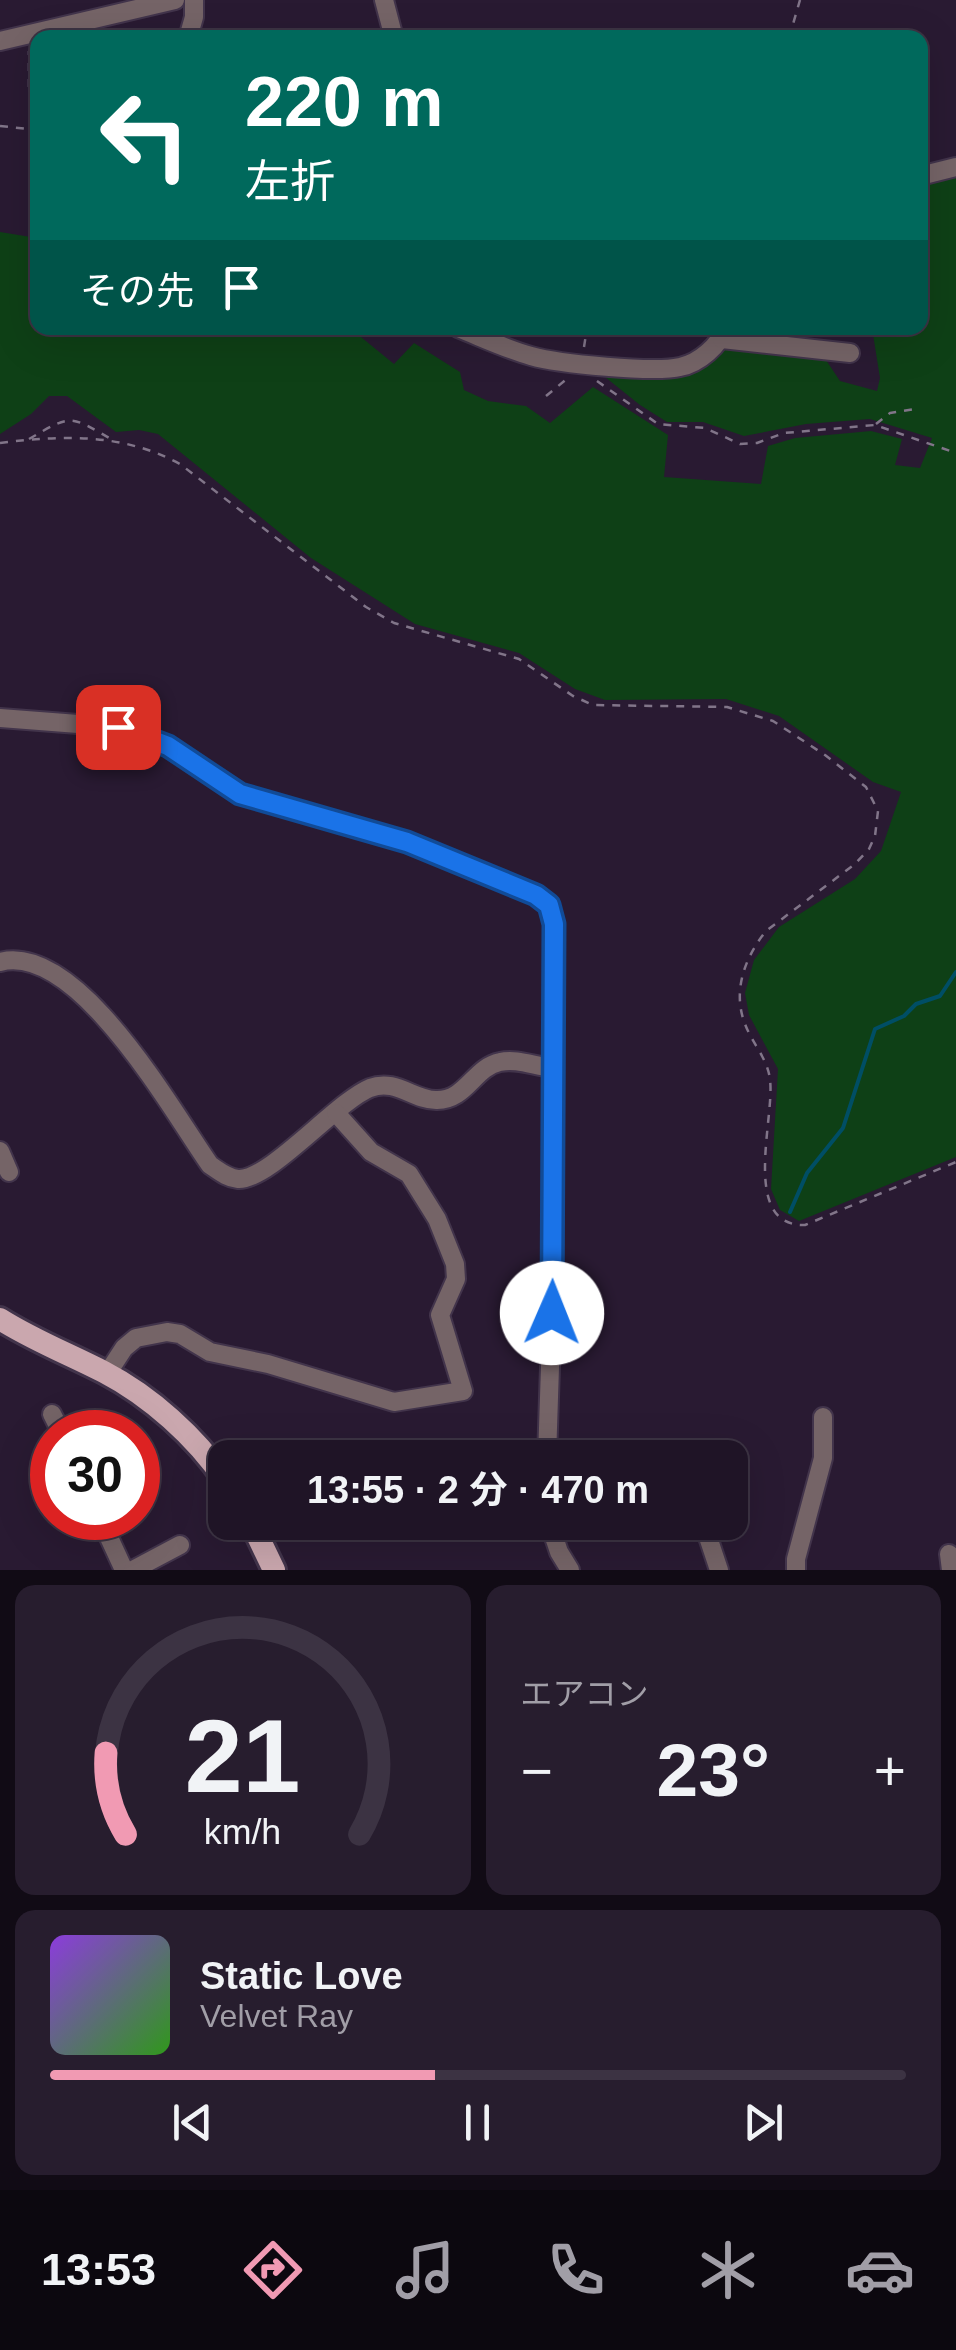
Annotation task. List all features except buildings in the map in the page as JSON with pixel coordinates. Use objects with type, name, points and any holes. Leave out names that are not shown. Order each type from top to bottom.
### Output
[{"type":"main road","points":[[0,1319],[107,1374],[154,1404],[208,1462]]},
{"type":"main road","points":[[260,1540],[274,1570]]},
{"type":"street","points":[[45,30],[175,0]]},
{"type":"street","points":[[190,30],[194,0]]},
{"type":"street","points":[[384,0],[392,30]]},
{"type":"street","points":[[0,41],[28,34]]},
{"type":"street","points":[[928,174],[956,167]]},
{"type":"street","points":[[474,335],[536,358],[679,367],[696,360],[722,335]]},
{"type":"street","points":[[736,335],[850,354]]},
{"type":"street","points":[[0,718],[118,727],[168,746],[240,794],[407,842],[536,895],[549,905],[554,924],[554,1068],[548,1440]]},
{"type":"street","points":[[0,962],[31,963],[72,984],[101,1010],[210,1165],[223,1175],[238,1179],[261,1172],[362,1093],[379,1086],[398,1086],[430,1100],[440,1100],[458,1094],[498,1062],[554,1068]]},
{"type":"street","points":[[107,1374],[124,1348],[136,1338],[167,1332],[180,1334],[210,1352],[268,1364],[394,1402],[463,1391],[440,1316],[456,1278],[455,1264],[436,1219],[410,1174],[371,1152],[336,1113]]},
{"type":"street","points":[[0,1151],[10,1172]]},
{"type":"street","points":[[796,1570],[823,1458],[823,1417]]},
{"type":"street","points":[[110,1540],[124,1570]]},
{"type":"street","points":[[555,1540],[570,1570]]},
{"type":"street","points":[[709,1540],[720,1570]]},
{"type":"street","points":[[133,1570],[180,1545]]},
{"type":"path","points":[[791,30],[800,0]]},
{"type":"path","points":[[28,34],[29,87]]},
{"type":"path","points":[[0,126],[30,129]]},
{"type":"path","points":[[586,335],[584,364],[597,382],[658,424],[705,428],[740,444],[757,443],[784,433],[874,425],[956,453]]},
{"type":"path","points":[[546,396],[584,364]]},
{"type":"path","points":[[874,425],[890,413],[915,409]]},
{"type":"path","points":[[28,440],[61,421],[75,418],[113,440]]},
{"type":"path","points":[[0,443],[62,436],[113,440],[155,450],[180,464],[366,607],[394,623],[519,659],[593,705],[727,707],[762,718],[825,754],[866,787],[878,812],[875,836],[870,849],[855,864],[766,931],[743,970],[742,1011],[771,1082],[768,1204],[787,1222],[805,1225],[956,1162]]},
{"type":"green space","points":[[956,175],[956,1157],[799,1221],[780,1210],[771,1189],[778,1069],[749,1015],[745,993],[754,960],[779,927],[855,879],[881,851],[901,792],[873,782],[779,716],[726,699],[605,700],[575,689],[519,653],[415,624],[311,558],[158,434],[139,430],[116,432],[67,396],[49,396],[31,414],[0,434],[0,232],[30,237],[30,335],[359,335],[394,364],[414,343],[460,372],[464,390],[488,401],[526,406],[550,423],[593,387],[668,435],[664,477],[761,484],[768,446],[795,438],[871,431],[902,439],[895,465],[920,468],[932,438],[870,419],[806,424],[744,436],[703,422],[667,422],[595,369],[680,374],[726,346],[824,357],[840,381],[877,391],[880,378],[873,335],[928,335],[928,181]]},
{"type":"waterway","points":[[790,1212],[807,1173],[843,1128],[875,1029],[904,1016],[916,1004],[940,996],[956,972]]},
{"type":"route","points":[[118,727],[168,746],[240,794],[407,842],[536,895],[549,905],[554,924],[552,1313]]}]
